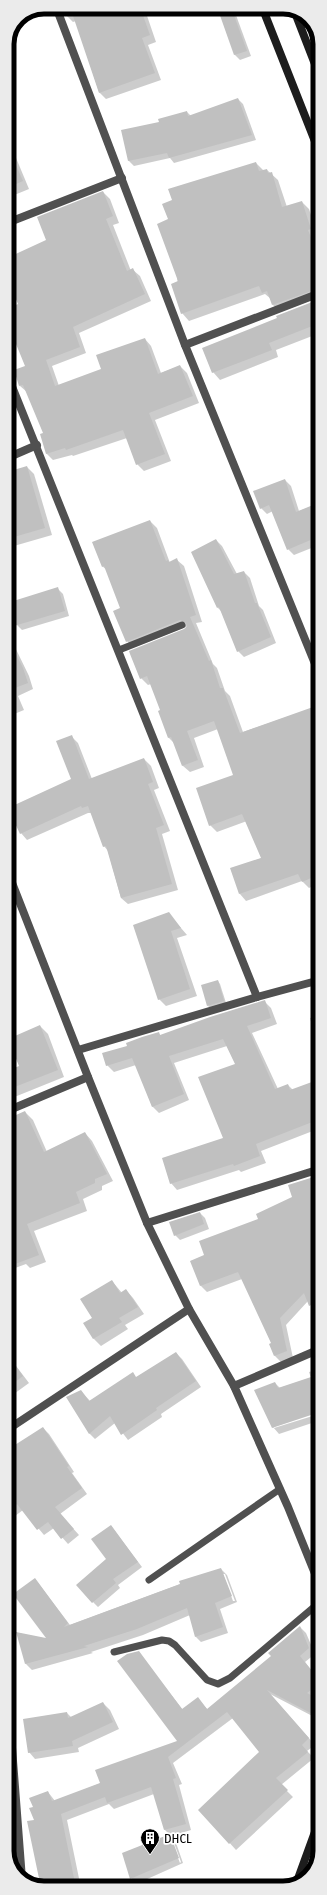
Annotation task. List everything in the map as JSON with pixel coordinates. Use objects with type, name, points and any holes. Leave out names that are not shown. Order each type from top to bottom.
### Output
[{"type":"main road","points":[[265,14],[313,136]]},
{"type":"main road","points":[[297,17],[313,60]]},
{"type":"main road","points":[[299,1877],[313,1837]]},
{"type":"street","points":[[59,14],[185,344],[313,659]]},
{"type":"street","points":[[14,220],[122,178]]},
{"type":"street","points":[[185,344],[313,296]]},
{"type":"street","points":[[14,391],[257,997]]},
{"type":"street","points":[[14,455],[37,445]]},
{"type":"street","points":[[14,894],[147,1223],[189,1309],[234,1386],[280,1489],[313,1569]]},
{"type":"street","points":[[78,1050],[313,982]]},
{"type":"street","points":[[14,1108],[88,1077]]},
{"type":"street","points":[[147,1223],[313,1171]]},
{"type":"street","points":[[14,1425],[189,1309]]},
{"type":"street","points":[[234,1386],[313,1352]]},
{"type":"street","points":[[14,1774],[21,1870]]},
{"type":"lane","points":[[119,650],[182,625]]},
{"type":"lane","points":[[150,1580],[280,1489]]},
{"type":"lane","points":[[114,1652],[162,1640],[169,1641],[206,1680],[218,1684],[230,1678],[313,1608]]},
{"type":"building","points":[[72,14],[142,14],[150,35],[142,38],[155,73],[99,93]]},
{"type":"building","points":[[219,14],[234,14],[247,51],[234,55]]},
{"type":"building","points":[[238,98],[252,135],[169,158],[167,153],[128,161],[121,130],[159,122],[158,119],[187,111],[188,116]]},
{"type":"building","points":[[14,161],[23,181],[14,185]]},
{"type":"building","points":[[256,162],[259,171],[267,169],[268,173],[272,172],[282,207],[302,201],[311,229],[308,230],[313,242],[313,290],[272,305],[267,291],[262,293],[259,286],[181,314],[171,284],[178,281],[157,224],[168,219],[162,204],[172,200],[168,189]]},
{"type":"building","points":[[103,191],[113,216],[106,219],[127,271],[133,268],[145,294],[73,327],[80,347],[46,360],[55,386],[101,369],[96,355],[145,338],[158,374],[180,365],[193,396],[149,413],[165,454],[136,465],[123,430],[66,450],[65,448],[46,454],[40,434],[43,433],[23,385],[19,386],[14,370],[25,366],[14,339],[14,306],[18,304],[14,295],[14,255],[46,240],[37,217]]},
{"type":"building","points":[[313,302],[313,326],[269,343],[272,350],[212,373],[202,348],[277,318],[276,316]]},
{"type":"building","points":[[27,466],[45,528],[14,537],[14,470]]},
{"type":"building","points":[[285,479],[296,512],[313,505],[313,539],[287,550],[269,505],[260,509],[253,491]]},
{"type":"building","points":[[150,520],[166,561],[168,560],[169,562],[177,558],[196,615],[190,617],[209,661],[211,660],[220,688],[223,688],[240,733],[313,707],[313,877],[302,882],[298,874],[239,894],[230,868],[261,858],[242,814],[209,826],[196,788],[233,775],[214,721],[187,731],[198,760],[182,766],[171,737],[168,738],[158,711],[160,710],[147,676],[140,679],[129,651],[184,629],[187,626],[186,623],[180,620],[126,642],[113,611],[120,608],[104,566],[102,567],[92,542]]},
{"type":"building","points":[[216,539],[234,574],[244,571],[255,603],[257,603],[271,637],[237,652],[219,607],[217,608],[191,552]]},
{"type":"building","points":[[58,587],[65,611],[14,626],[14,601]]},
{"type":"building","points":[[14,650],[23,668],[28,683],[14,688]]},
{"type":"building","points":[[72,735],[89,779],[144,758],[153,782],[148,784],[164,825],[156,828],[172,884],[121,898],[106,846],[103,847],[88,806],[82,808],[81,806],[20,834],[14,821],[14,805],[71,779],[56,741]]},
{"type":"building","points":[[169,912],[181,928],[171,931],[190,989],[158,1000],[133,925]]},
{"type":"building","points":[[218,980],[224,1001],[207,1006],[201,985]]},
{"type":"building","points":[[265,1000],[271,1018],[247,1026],[275,1089],[288,1084],[290,1090],[313,1082],[313,1122],[256,1144],[260,1156],[234,1166],[233,1164],[170,1184],[162,1158],[223,1138],[198,1077],[235,1064],[223,1039],[169,1056],[184,1094],[152,1107],[132,1058],[106,1066],[102,1053],[127,1046],[126,1043],[142,1037],[159,1032],[160,1035],[210,1017]]},
{"type":"building","points":[[40,1025],[58,1070],[14,1087],[14,1068],[19,1066],[14,1054],[14,1036]]},
{"type":"building","points":[[25,1111],[44,1152],[85,1132],[107,1174],[95,1179],[95,1183],[76,1192],[80,1203],[27,1224],[39,1255],[14,1264],[14,1116]]},
{"type":"building","points":[[313,1177],[313,1304],[309,1306],[304,1293],[280,1318],[287,1351],[274,1356],[269,1344],[271,1343],[238,1272],[200,1286],[190,1261],[204,1255],[199,1241],[258,1219],[256,1214],[292,1197],[288,1185]]},
{"type":"building","points":[[200,1212],[204,1224],[174,1236],[169,1222]]},
{"type":"building","points":[[112,1280],[120,1293],[126,1289],[138,1307],[119,1318],[122,1322],[93,1339],[83,1323],[92,1318],[80,1299]]},
{"type":"building","points":[[176,1352],[196,1381],[156,1408],[157,1410],[121,1435],[110,1416],[89,1434],[66,1397],[81,1390],[89,1401],[133,1372],[136,1377]]},
{"type":"building","points":[[14,1364],[23,1376],[14,1383]]},
{"type":"building","points":[[313,1376],[313,1414],[272,1428],[254,1390],[275,1382],[278,1388]]},
{"type":"building","points":[[43,1427],[69,1466],[67,1467],[82,1488],[55,1507],[74,1529],[61,1539],[48,1522],[37,1530],[17,1504],[14,1506],[14,1446]]},
{"type":"building","points":[[111,1525],[138,1562],[113,1579],[116,1583],[92,1603],[76,1585],[106,1559],[91,1539]]},
{"type":"building","points":[[221,1568],[232,1596],[215,1603],[223,1627],[195,1637],[187,1608],[137,1629],[84,1646],[88,1647],[25,1664],[16,1632],[46,1638],[14,1593],[35,1578],[68,1623],[64,1627],[180,1584],[179,1581]]},
{"type":"building","points":[[300,1626],[309,1648],[300,1656],[313,1672],[313,1688],[307,1693],[313,1696],[313,1714],[267,1690],[309,1738],[302,1745],[308,1752],[276,1778],[288,1790],[229,1844],[198,1810],[259,1752],[227,1712],[168,1757],[176,1778],[173,1779],[186,1824],[164,1830],[151,1787],[107,1803],[105,1797],[61,1814],[75,1881],[39,1880],[27,1821],[34,1820],[29,1808],[33,1807],[29,1798],[48,1791],[52,1801],[100,1783],[95,1770],[177,1741],[117,1661],[127,1654],[139,1651],[182,1709],[198,1697],[207,1709],[271,1656],[268,1653]]},
{"type":"building","points":[[103,1702],[113,1722],[72,1741],[73,1746],[28,1753],[23,1719],[67,1712],[68,1718]]},
{"type":"building","name":"DHCL","points":[[170,1834],[179,1858],[130,1879],[122,1853]]},
{"type":"place","name":"DHCL","points":[[150,1855]]}]
